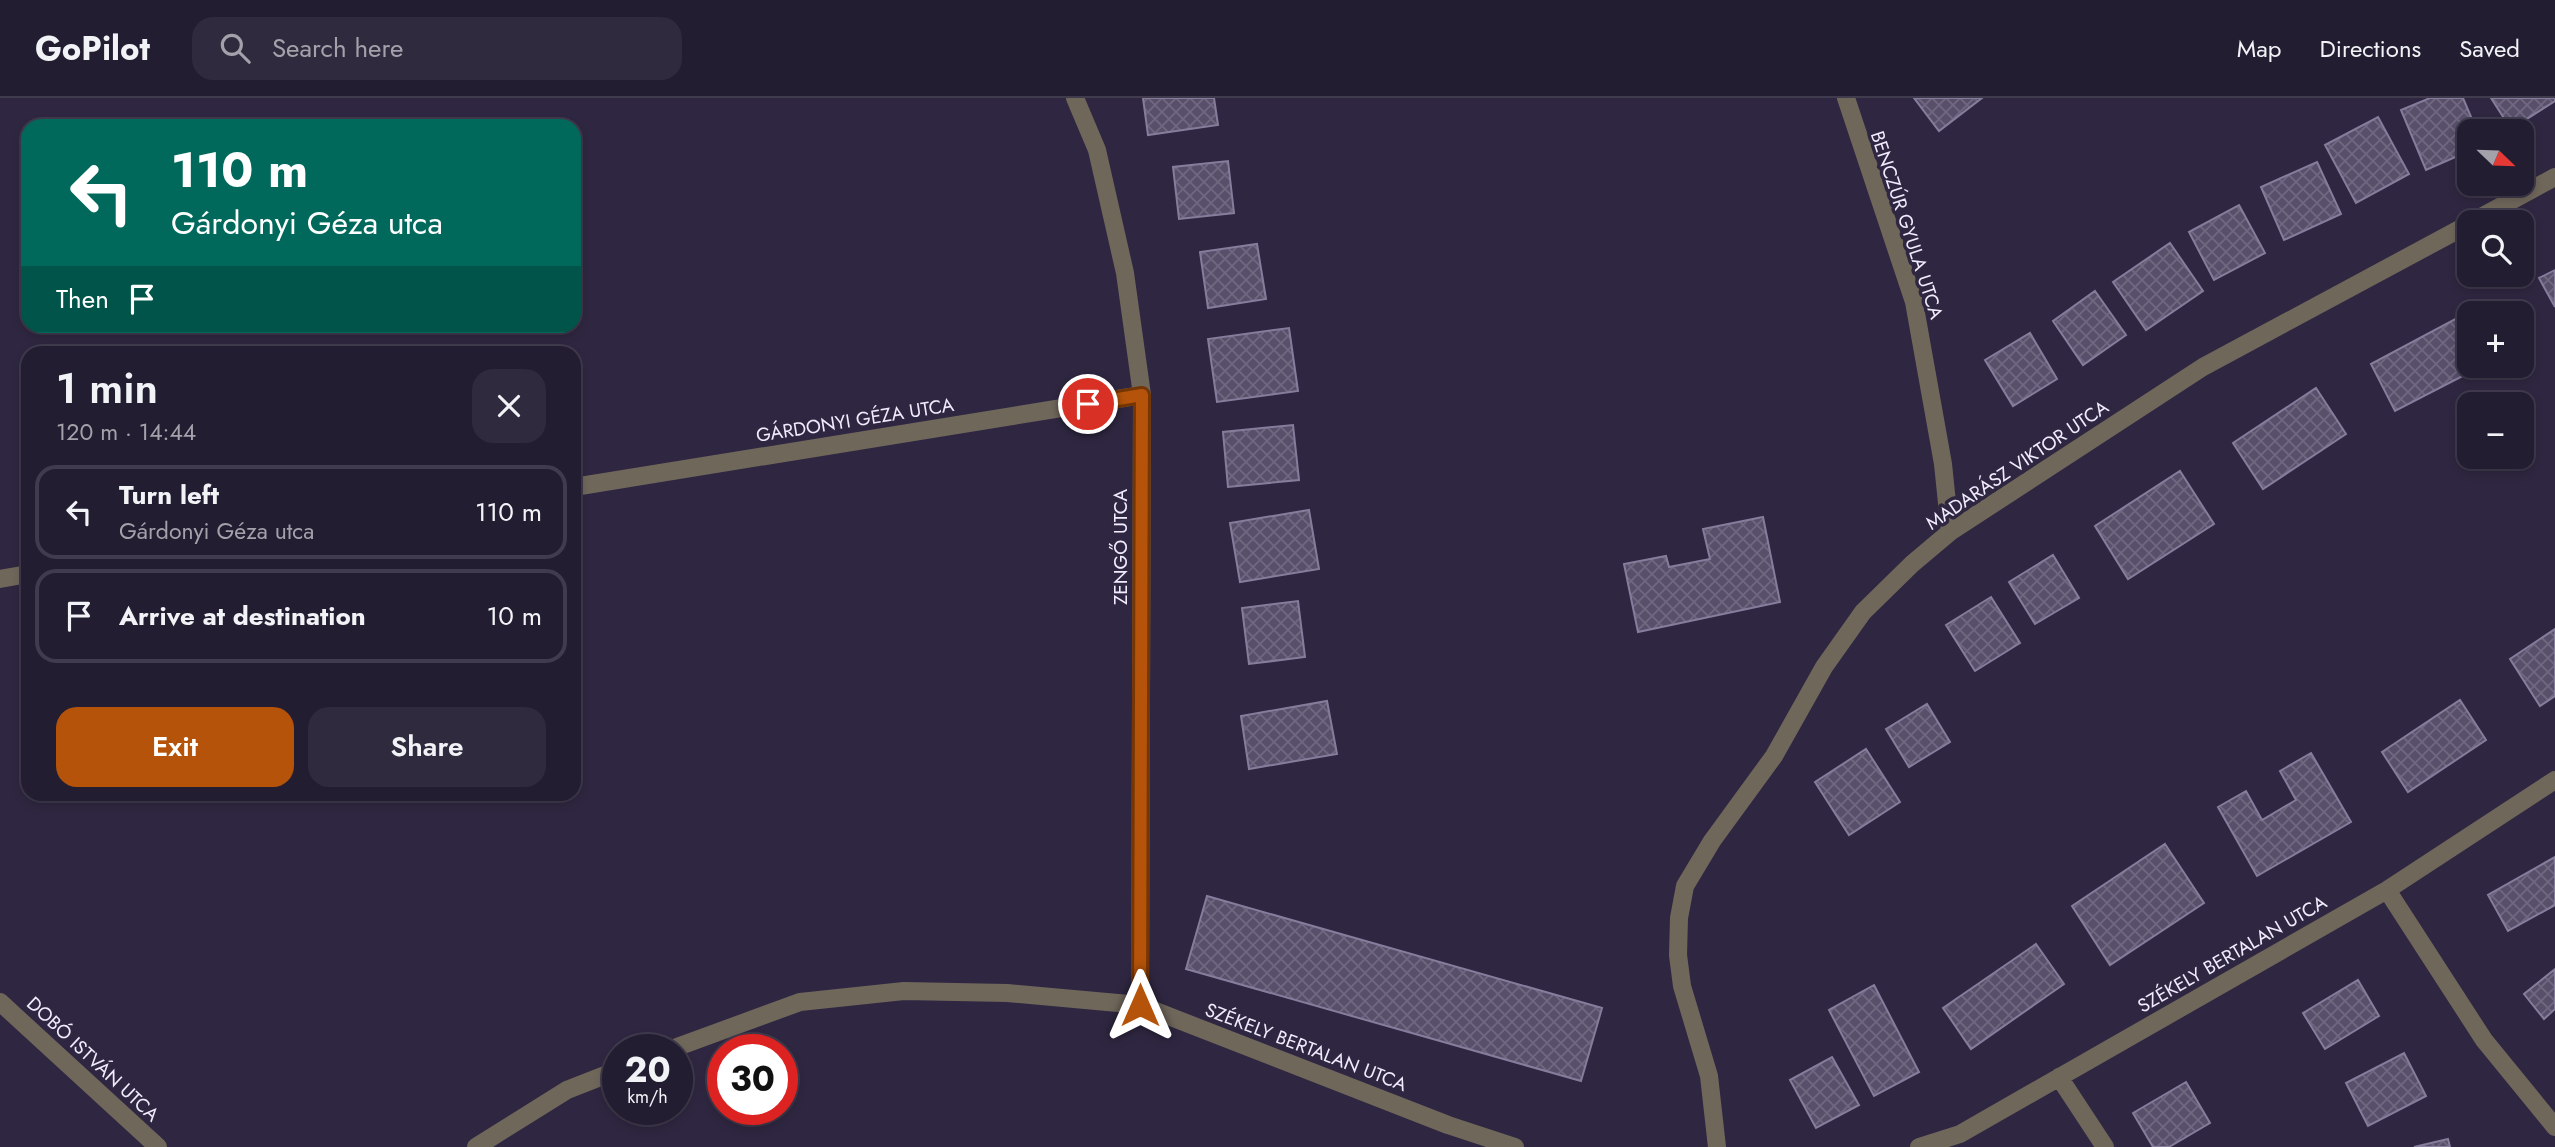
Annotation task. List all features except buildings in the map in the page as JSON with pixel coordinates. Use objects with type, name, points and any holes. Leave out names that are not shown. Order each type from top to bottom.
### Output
[{"type":"street","name":"ZENGŐ UTCA","points":[[1075,98],[1097,150],[1125,272],[1142,395],[1140,1005]]},
{"type":"street","name":"BENCZÚR GYULA UTCA","points":[[1846,98],[1914,302],[1943,464],[1950,532]]},
{"type":"street","name":"MADARÁSZ VIKTOR UTCA","points":[[2495,210],[2555,177]]},
{"type":"street","name":"MADARÁSZ VIKTOR UTCA","points":[[1717,1147],[1709,1076],[1682,986],[1678,954],[1679,918],[1685,886],[1712,841],[1774,756],[1824,667],[1863,612],[1912,564],[1950,532],[2203,367],[2457,231]]},
{"type":"street","name":"GÁRDONYI GÉZA UTCA","points":[[581,485],[1142,395]]},
{"type":"street","points":[[0,579],[21,575]]},
{"type":"street","name":"SZÉKELY BERTALAN UTCA","points":[[1919,1147],[1960,1134],[2387,890],[2555,780]]},
{"type":"street","points":[[2387,890],[2484,1040],[2555,1127]]},
{"type":"street","name":"SZÉKELY BERTALAN UTCA","points":[[693,1042],[800,1002],[904,991],[1007,993],[1140,1005],[1448,1125],[1515,1147]]},
{"type":"street","name":"DOBÓ ISTVÁN UTCA","points":[[0,1002],[158,1147]]},
{"type":"street","points":[[477,1147],[567,1090],[602,1076]]},
{"type":"street","points":[[2059,1077],[2105,1147]]},
{"type":"route","points":[[1088,404],[1142,395],[1140,1005]]}]
